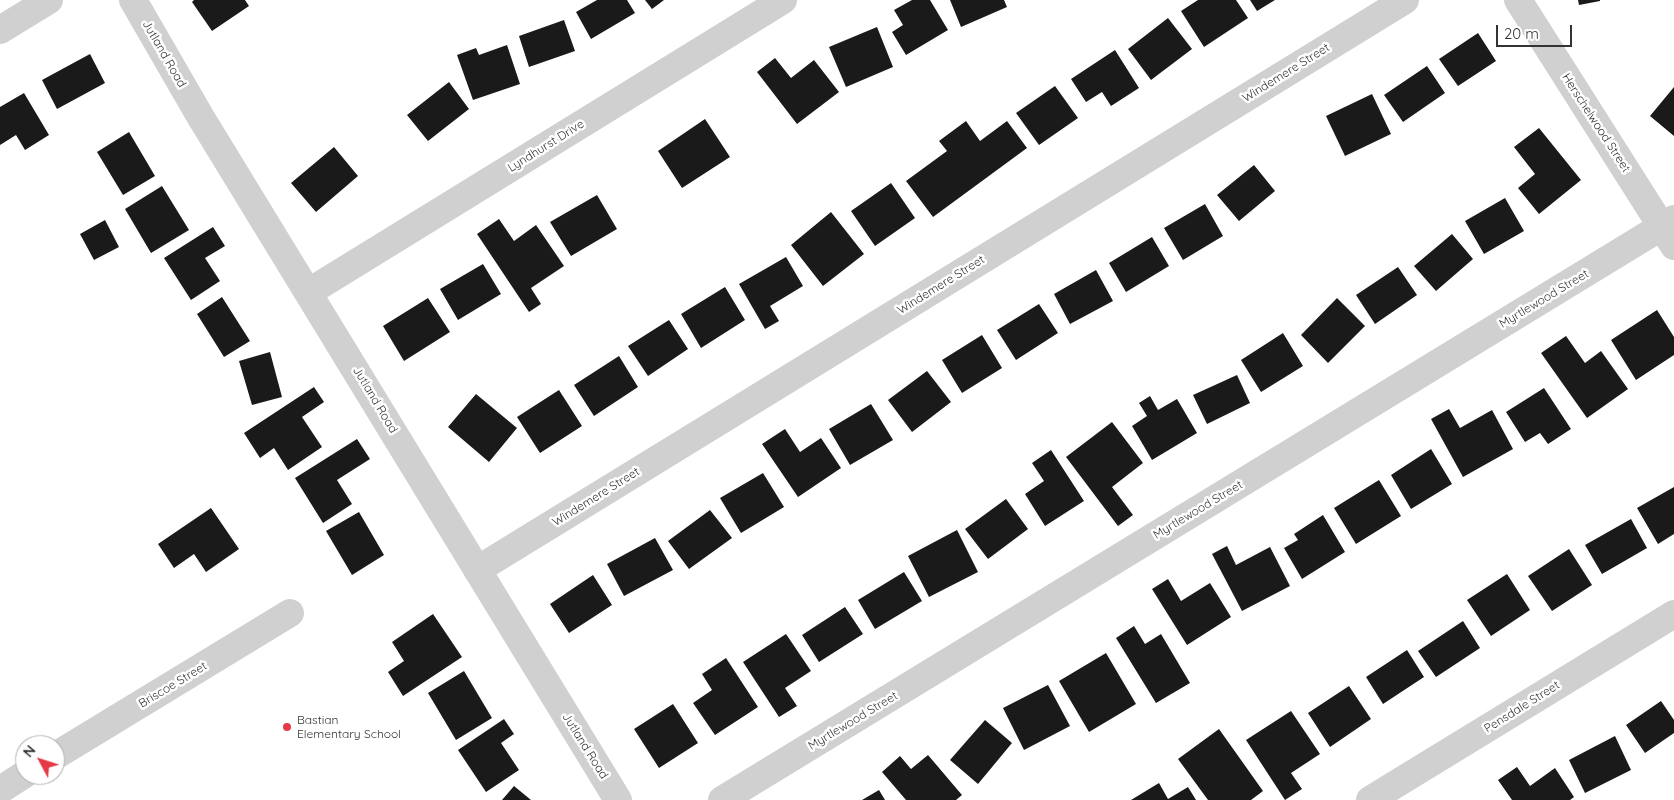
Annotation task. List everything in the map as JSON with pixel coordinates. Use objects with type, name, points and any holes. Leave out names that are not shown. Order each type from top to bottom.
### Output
[{"type":"street","points":[[0,30],[49,0]]},
{"type":"street","name":"Jutland Road","points":[[133,0],[200,116],[618,800]]},
{"type":"street","name":"Lyndhurst Drive","points":[[309,292],[783,0]]},
{"type":"street","name":"Windemere Street","points":[[476,570],[1405,0]]},
{"type":"street","name":"Herschelwood Street","points":[[1518,0],[1670,230]]},
{"type":"street","name":"Myrtlewood Street","points":[[722,800],[1670,230]]},
{"type":"street","name":"Briscoe Street","points":[[65,750],[290,613]]},
{"type":"street","name":"Pensdale Street","points":[[1370,800],[1674,614]]},
{"type":"street","points":[[0,790],[15,780]]},
{"type":"building","points":[[194,0],[245,0],[249,6],[212,31],[192,2]]},
{"type":"building","points":[[597,0],[627,0],[635,13],[591,39],[576,12]]},
{"type":"building","points":[[645,0],[664,0],[652,9]]},
{"type":"building","points":[[912,0],[930,0],[948,30],[906,55],[892,32],[903,25],[894,10]]},
{"type":"building","points":[[950,0],[1004,0],[1007,7],[961,27]]},
{"type":"building","points":[[1198,0],[1236,0],[1248,18],[1204,47],[1181,11]]},
{"type":"building","points":[[1250,0],[1275,0],[1257,11]]},
{"type":"building","points":[[1578,0],[1600,0],[1600,1],[1579,5]]},
{"type":"building","points":[[1168,18],[1192,49],[1151,80],[1128,49]]},
{"type":"building","points":[[564,20],[575,51],[529,67],[519,36]]},
{"type":"building","points":[[877,27],[893,67],[846,87],[829,47]]},
{"type":"building","points":[[1478,33],[1496,61],[1458,86],[1439,59]]},
{"type":"building","points":[[507,45],[520,84],[473,100],[457,55],[476,48],[479,55]]},
{"type":"building","points":[[1115,50],[1139,88],[1111,106],[1102,92],[1086,102],[1071,79]]},
{"type":"building","points":[[90,54],[105,83],[57,109],[42,80]]},
{"type":"building","points":[[775,58],[791,78],[814,60],[839,92],[797,124],[757,72]]},
{"type":"building","points":[[1427,66],[1445,93],[1403,122],[1384,95]]},
{"type":"building","points":[[449,82],[469,109],[428,141],[407,115]]},
{"type":"building","points":[[1055,86],[1078,118],[1039,145],[1016,113]]},
{"type":"building","points":[[1674,87],[1674,136],[1650,116]]},
{"type":"building","points":[[24,93],[49,135],[25,150],[16,135],[0,145],[0,107]]},
{"type":"building","points":[[1372,94],[1391,134],[1345,156],[1326,116]]},
{"type":"building","points":[[705,119],[730,157],[682,188],[658,151]]},
{"type":"building","points":[[966,121],[980,141],[1007,121],[1027,148],[933,217],[906,181],[947,151],[939,141]]},
{"type":"building","points":[[1539,128],[1581,180],[1539,214],[1518,188],[1535,174],[1514,147]]},
{"type":"building","points":[[129,132],[155,176],[123,195],[97,152]]},
{"type":"building","points":[[334,147],[358,176],[316,212],[291,183]]},
{"type":"building","points":[[1254,165],[1275,191],[1239,221],[1217,195]]},
{"type":"building","points":[[891,183],[915,218],[875,246],[851,211]]},
{"type":"building","points":[[162,186],[189,230],[151,253],[125,209]]},
{"type":"building","points":[[597,195],[617,229],[571,256],[550,222]]},
{"type":"building","points":[[1505,198],[1524,231],[1484,254],[1465,221]]},
{"type":"building","points":[[1205,204],[1223,236],[1183,260],[1164,228]]},
{"type":"building","points":[[831,212],[864,254],[823,286],[791,245]]},
{"type":"building","points":[[499,219],[514,241],[536,225],[564,266],[531,288],[541,304],[529,312],[477,234]]},
{"type":"building","points":[[105,220],[119,247],[94,260],[80,234]]},
{"type":"building","points":[[213,227],[225,246],[205,258],[220,281],[191,300],[164,258]]},
{"type":"building","points":[[1452,234],[1473,259],[1436,291],[1414,266]]},
{"type":"building","points":[[1152,237],[1169,266],[1126,292],[1109,263]]},
{"type":"building","points":[[786,257],[803,286],[770,306],[779,321],[765,329],[739,284]]},
{"type":"building","points":[[483,264],[501,294],[458,320],[440,289]]},
{"type":"building","points":[[1398,267],[1417,295],[1375,324],[1356,295]]},
{"type":"building","points":[[1096,270],[1113,301],[1070,324],[1054,294]]},
{"type":"building","points":[[725,287],[745,320],[701,348],[681,314]]},
{"type":"building","points":[[222,297],[250,341],[224,357],[197,314]]},
{"type":"building","points":[[428,298],[450,332],[404,361],[383,326]]},
{"type":"building","points":[[1337,298],[1365,326],[1328,363],[1301,335]]},
{"type":"building","points":[[1039,304],[1058,333],[1016,360],[997,330]]},
{"type":"building","points":[[1657,310],[1674,337],[1674,355],[1636,380],[1611,340]]},
{"type":"building","points":[[669,320],[688,349],[648,376],[628,346]]},
{"type":"building","points":[[1283,333],[1303,366],[1261,392],[1241,360]]},
{"type":"building","points":[[982,335],[1002,368],[962,393],[942,360]]},
{"type":"building","points":[[1566,336],[1585,363],[1601,351],[1628,389],[1587,418],[1541,353]]},
{"type":"building","points":[[270,352],[282,397],[252,405],[239,361]]},
{"type":"building","points":[[619,356],[638,387],[594,416],[574,385]]},
{"type":"building","points":[[927,371],[951,402],[912,432],[888,400]]},
{"type":"building","points":[[1237,375],[1250,403],[1207,424],[1193,395]]},
{"type":"building","points":[[314,387],[324,402],[302,417],[322,447],[288,470],[274,448],[260,458],[244,433]]},
{"type":"building","points":[[1544,388],[1571,429],[1548,444],[1540,433],[1525,442],[1506,412]]},
{"type":"building","points":[[559,390],[582,426],[540,453],[517,417]]},
{"type":"building","points":[[476,394],[517,428],[489,462],[448,427]]},
{"type":"building","points":[[1150,396],[1158,410],[1177,399],[1197,433],[1152,460],[1132,426],[1147,416],[1139,403]]},
{"type":"building","points":[[871,404],[893,440],[850,465],[829,429]]},
{"type":"building","points":[[1449,409],[1460,428],[1492,410],[1513,449],[1463,477],[1431,419]]},
{"type":"building","points":[[1112,422],[1143,463],[1112,487],[1133,515],[1118,526],[1066,457]]},
{"type":"building","points":[[785,429],[800,452],[821,438],[841,468],[798,497],[762,444]]},
{"type":"building","points":[[357,439],[370,459],[337,480],[352,504],[323,523],[295,478]]},
{"type":"building","points":[[1431,449],[1452,484],[1411,509],[1391,475]]},
{"type":"building","points":[[1051,450],[1084,501],[1045,526],[1025,494],[1044,481],[1032,463]]},
{"type":"building","points":[[763,473],[784,507],[741,533],[720,498]]},
{"type":"building","points":[[1379,480],[1401,516],[1356,544],[1334,508]]},
{"type":"building","points":[[1674,487],[1674,534],[1658,544],[1637,508]]},
{"type":"building","points":[[1006,499],[1028,529],[988,559],[965,529]]},
{"type":"building","points":[[211,508],[239,549],[206,572],[194,554],[174,568],[158,544]]},
{"type":"building","points":[[710,510],[732,538],[689,569],[668,541]]},
{"type":"building","points":[[359,512],[384,555],[352,575],[326,531]]},
{"type":"building","points":[[1323,515],[1345,552],[1302,579],[1284,548],[1298,540],[1294,534]]},
{"type":"building","points":[[1631,519],[1647,548],[1602,574],[1585,545]]},
{"type":"building","points":[[957,530],[978,572],[929,597],[908,556]]},
{"type":"building","points":[[655,538],[673,570],[624,596],[607,564]]},
{"type":"building","points":[[1227,546],[1236,565],[1270,547],[1290,586],[1242,611],[1212,554]]},
{"type":"building","points":[[1569,549],[1592,585],[1552,611],[1528,576]]},
{"type":"building","points":[[904,572],[922,601],[875,629],[858,600]]},
{"type":"building","points":[[1507,574],[1530,610],[1491,636],[1467,600]]},
{"type":"building","points":[[593,575],[612,605],[569,633],[550,604]]},
{"type":"building","points":[[1168,579],[1181,601],[1210,583],[1231,617],[1187,645],[1152,589]]},
{"type":"building","points":[[845,607],[863,634],[819,662],[802,635]]},
{"type":"building","points":[[433,614],[462,657],[403,696],[388,672],[404,661],[392,642]]},
{"type":"building","points":[[1463,621],[1480,648],[1436,677],[1418,651]]},
{"type":"building","points":[[1134,626],[1145,644],[1161,634],[1190,683],[1156,703],[1116,638]]},
{"type":"building","points":[[786,634],[811,671],[785,688],[797,706],[779,717],[743,662]]},
{"type":"building","points":[[1407,650],[1424,677],[1383,704],[1366,677]]},
{"type":"building","points":[[1106,653],[1136,704],[1089,732],[1059,681]]},
{"type":"building","points":[[726,658],[758,707],[715,735],[693,703],[712,690],[702,674]]},
{"type":"building","points":[[464,671],[492,718],[456,740],[428,693]]},
{"type":"building","points":[[1048,685],[1070,726],[1024,750],[1003,708]]},
{"type":"building","points":[[1349,686],[1371,719],[1330,747],[1308,713]]},
{"type":"building","points":[[1661,701],[1674,720],[1674,733],[1645,753],[1626,725]]},
{"type":"building","points":[[673,704],[698,743],[659,768],[634,729]]},
{"type":"building","points":[[1291,711],[1320,754],[1291,773],[1302,789],[1285,800],[1246,740]]},
{"type":"building","points":[[504,719],[514,734],[501,743],[519,770],[486,792],[458,750]]},
{"type":"building","points":[[985,720],[1012,743],[978,784],[950,760]]},
{"type":"building","points":[[1219,729],[1263,791],[1251,800],[1208,800],[1178,759]]},
{"type":"building","points":[[1615,736],[1631,770],[1585,793],[1569,760]]},
{"type":"building","points":[[928,755],[962,795],[956,800],[906,800],[882,772],[900,756],[911,769]]},
{"type":"building","points":[[1517,767],[1530,786],[1555,768],[1574,797],[1570,800],[1512,800],[1498,780]]},
{"type":"building","points":[[1159,783],[1168,799],[1188,787],[1196,800],[1131,800]]},
{"type":"building","points":[[514,786],[531,800],[502,800]]},
{"type":"building","points":[[879,790],[885,800],[862,800]]},
{"type":"place","name":"Bastian Elementary School","points":[[287,727]]}]
